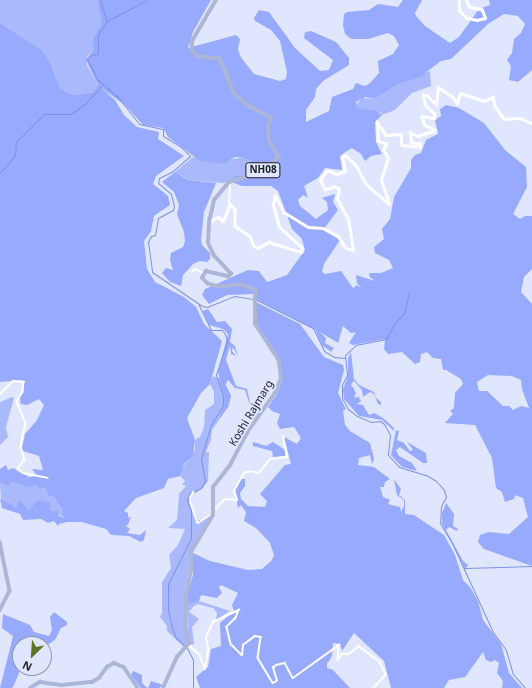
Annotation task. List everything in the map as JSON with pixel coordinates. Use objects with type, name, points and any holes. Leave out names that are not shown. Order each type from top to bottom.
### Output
[{"type":"main road","name":"NH08","points":[[203,273],[208,270],[228,276],[231,272],[211,252],[207,236],[214,200],[230,182],[258,173],[279,157],[269,141],[268,127],[271,118],[247,105],[234,94],[220,59],[198,57],[192,51],[192,41],[216,0]]},
{"type":"main road","name":"Koshi Rajmarg","points":[[203,273],[203,280],[208,284],[218,287],[241,285],[255,292],[253,309],[256,326],[279,361],[280,382],[272,398],[242,441],[230,466],[214,485],[212,497],[214,511]]},
{"type":"main road","points":[[163,688],[175,660],[188,645],[185,627],[186,594],[191,573],[191,552],[214,511]]},
{"type":"main road","points":[[0,542],[10,591],[0,611]]},
{"type":"main road","points":[[30,688],[40,682],[62,685],[92,682],[99,678],[107,667],[114,663],[124,667],[138,688]]},
{"type":"street","points":[[459,0],[460,11],[467,18],[485,18],[482,10],[469,7],[466,0]]},
{"type":"street","points":[[229,204],[235,209],[235,226],[250,236],[256,247],[269,242],[302,251],[289,233],[279,227],[273,204],[275,195],[284,212],[308,227],[323,228],[338,236],[346,248],[353,250],[348,219],[337,199],[339,189],[334,187],[325,190],[320,180],[327,170],[337,174],[345,171],[342,156],[345,155],[356,165],[366,184],[389,204],[382,183],[388,158],[383,150],[386,144],[378,141],[377,122],[386,135],[400,134],[402,145],[420,146],[420,144],[411,143],[410,132],[418,136],[434,130],[424,125],[421,116],[434,118],[434,114],[425,105],[423,95],[427,95],[436,104],[438,87],[452,96],[457,103],[460,93],[484,101],[493,97],[495,106],[504,119],[520,118],[532,123]]},
{"type":"street","points":[[209,222],[218,217],[222,221],[229,211],[230,182]]},
{"type":"street","points":[[192,272],[194,269],[203,273]]},
{"type":"street","points":[[0,394],[13,381],[24,382],[23,392],[17,402],[26,422],[21,447],[25,460],[18,469],[23,473],[48,478]]},
{"type":"street","points":[[194,492],[191,497],[195,522],[203,520],[225,499],[237,500],[234,491],[244,473],[251,470],[258,473],[270,459],[287,457],[283,436]]},
{"type":"street","points":[[188,645],[200,655],[205,669],[208,649],[206,637],[213,622],[240,610],[236,618],[227,627],[231,644],[242,655],[243,645],[255,636],[262,637],[258,658],[273,683],[277,682],[273,668],[276,665],[285,663],[293,678],[339,645],[338,660],[342,654],[349,654],[359,646],[380,662],[386,675],[374,688]]},
{"type":"shaded area","points":[[0,0],[97,0],[102,23],[94,39],[94,49],[87,57],[87,65],[98,85],[93,92],[73,95],[60,88],[50,62],[42,50],[0,23]]},
{"type":"shaded area","points":[[97,0],[211,0],[193,32],[188,48],[236,35],[240,39],[238,49],[240,56],[254,74],[280,81],[286,79],[287,72],[280,41],[271,30],[255,21],[254,18],[259,10],[269,12],[295,48],[320,71],[329,70],[333,60],[304,38],[305,32],[311,31],[336,42],[349,58],[349,65],[323,81],[316,89],[315,97],[306,110],[306,122],[329,111],[332,97],[353,89],[356,83],[365,86],[370,83],[379,73],[378,61],[393,54],[399,45],[394,36],[388,33],[368,39],[351,39],[345,34],[343,25],[344,14],[347,12],[369,10],[378,4],[398,7],[403,0],[422,0],[415,13],[416,16],[425,26],[450,43],[459,37],[479,9],[490,5],[489,0],[532,0],[532,70],[518,82],[509,80],[511,66],[507,60],[512,53],[514,39],[521,33],[525,24],[518,16],[504,14],[488,24],[451,59],[441,61],[420,77],[398,84],[375,99],[365,97],[356,102],[357,108],[377,111],[382,115],[375,122],[376,142],[382,154],[371,156],[365,161],[361,154],[352,148],[340,157],[342,170],[325,168],[318,178],[304,186],[308,198],[303,195],[298,200],[300,206],[316,219],[328,210],[327,202],[322,198],[335,194],[333,202],[338,210],[323,230],[340,240],[324,264],[322,272],[325,274],[341,271],[353,288],[357,285],[362,289],[357,283],[356,275],[375,281],[369,276],[370,273],[381,273],[393,268],[389,260],[375,253],[374,247],[384,239],[382,229],[390,219],[394,197],[411,168],[411,160],[415,155],[421,153],[426,140],[438,134],[435,120],[441,116],[440,109],[446,105],[459,108],[484,123],[505,150],[526,167],[527,187],[513,214],[520,219],[525,216],[532,216],[532,269],[524,277],[521,292],[532,304],[532,566],[484,549],[478,542],[480,535],[489,532],[509,534],[528,517],[523,498],[515,495],[514,499],[505,502],[502,492],[496,488],[492,458],[475,425],[445,423],[453,414],[450,411],[454,408],[455,393],[463,384],[461,379],[446,370],[443,370],[441,359],[433,358],[427,352],[421,354],[420,362],[415,364],[402,352],[388,354],[384,349],[385,339],[353,345],[349,343],[356,332],[351,333],[343,326],[338,343],[320,332],[326,338],[325,343],[334,348],[331,352],[322,345],[315,329],[256,299],[253,294],[227,295],[209,304],[202,295],[205,289],[248,270],[259,271],[267,282],[287,275],[305,250],[302,239],[292,229],[278,191],[271,186],[242,186],[229,181],[235,176],[250,175],[254,172],[255,165],[242,157],[235,157],[224,164],[200,161],[168,137],[163,128],[143,125],[126,106],[100,87],[115,100],[124,115],[137,127],[159,132],[158,139],[184,156],[156,176],[153,184],[168,196],[170,205],[154,216],[151,231],[144,241],[147,269],[155,282],[184,297],[196,307],[204,324],[222,341],[210,384],[201,393],[187,418],[195,440],[193,455],[184,464],[180,476],[168,479],[164,488],[136,498],[124,511],[128,513],[128,518],[131,516],[128,525],[125,525],[130,529],[127,533],[140,535],[146,530],[144,540],[141,542],[129,536],[111,535],[106,529],[82,522],[67,522],[59,524],[58,526],[54,521],[48,523],[41,519],[23,520],[20,514],[2,508],[0,499],[12,504],[16,508],[19,501],[21,501],[29,510],[36,501],[43,501],[50,503],[51,511],[58,511],[59,516],[65,519],[62,514],[63,510],[53,496],[49,496],[44,487],[40,489],[36,485],[29,488],[12,482],[9,486],[0,483],[0,469],[6,465],[8,470],[13,468],[29,477],[37,476],[32,469],[43,470],[39,456],[23,451],[22,448],[25,434],[37,420],[44,405],[39,399],[27,405],[21,404],[19,397],[24,387],[23,380],[0,382],[0,23],[42,50],[50,62],[60,88],[73,95],[93,92],[98,85],[86,60],[94,49],[93,39],[102,23]],"holes":[[[488,375],[512,376],[521,380],[522,389],[529,408],[521,406],[513,410],[509,406],[503,406],[487,391],[479,391],[477,382]]]},
{"type":"shaded area","points":[[430,71],[431,86],[412,93],[395,110],[382,115],[380,112],[360,110],[355,106],[362,98],[375,99],[398,84]]},
{"type":"shaded area","points":[[193,157],[218,163],[242,157],[252,162],[256,168],[250,175],[223,183],[189,180],[175,172]]},
{"type":"shaded area","points":[[175,172],[188,180],[216,183],[204,212],[201,240],[202,245],[210,253],[210,259],[207,262],[200,261],[193,264],[183,275],[181,286],[170,282],[162,273],[166,268],[173,270],[170,260],[171,253],[183,247],[185,241],[184,232],[177,214],[179,205],[174,192],[162,182]]},
{"type":"shaded area","points":[[256,302],[300,324],[324,357],[343,365],[344,370],[338,393],[346,409],[343,411],[345,425],[350,431],[370,443],[374,459],[372,464],[370,455],[359,458],[358,465],[374,467],[390,479],[385,482],[384,487],[380,487],[383,497],[390,500],[388,504],[400,507],[401,512],[404,506],[404,500],[397,495],[394,479],[401,489],[399,495],[405,500],[405,514],[414,515],[444,535],[455,555],[463,580],[470,587],[478,601],[483,620],[501,644],[509,673],[522,688],[502,688],[503,681],[497,673],[499,663],[495,660],[491,662],[486,660],[483,652],[465,677],[449,680],[444,688],[391,688],[384,661],[354,633],[342,651],[340,644],[333,643],[332,656],[327,664],[327,668],[333,670],[350,688],[200,688],[196,677],[208,667],[211,649],[221,646],[220,623],[234,611],[232,605],[238,593],[221,585],[219,587],[222,593],[217,598],[201,595],[199,601],[188,604],[187,595],[193,575],[193,553],[210,561],[248,570],[262,569],[272,560],[274,555],[270,543],[256,528],[244,521],[246,512],[241,505],[238,508],[235,490],[241,479],[245,479],[245,486],[240,493],[241,499],[248,506],[265,507],[267,501],[260,494],[285,465],[291,464],[284,437],[297,444],[301,438],[294,427],[280,429],[277,423],[280,414],[272,411],[268,407],[277,394],[282,380],[282,370],[275,351],[257,325]]},
{"type":"shaded area","points":[[208,309],[217,322],[225,321],[232,329],[230,342],[235,346],[238,356],[233,347],[232,351],[236,356],[231,354],[230,345],[226,360],[236,386],[247,389],[252,411],[257,416],[253,421],[249,417],[250,405],[245,390],[235,388],[228,380],[225,384],[231,396],[228,407],[219,419],[225,402],[218,372],[228,334],[223,329],[209,325],[203,311]]},
{"type":"shaded area","points":[[351,352],[354,379],[359,385],[374,392],[376,398],[381,402],[381,405],[378,404],[374,394],[370,392],[363,397],[362,390],[354,381],[351,384],[356,393],[354,397],[357,398],[358,396],[361,401],[357,404],[363,405],[369,415],[374,413],[383,418],[394,428],[394,431],[382,420],[359,416],[344,399],[343,389],[348,376],[348,358]]},
{"type":"shaded area","points":[[213,376],[227,381],[226,385],[231,396],[228,407],[212,430],[211,440],[206,452],[209,452],[208,481],[202,489],[192,495],[192,506],[198,520],[202,520],[213,510],[212,518],[194,546],[185,588],[188,644],[184,647],[167,631],[167,626],[160,617],[162,613],[162,582],[171,568],[169,555],[178,545],[185,529],[168,528],[177,520],[179,494],[186,486],[182,484],[185,481],[180,476],[181,470],[195,450],[195,440],[200,437],[204,427],[205,410],[214,404],[214,392],[210,384]]},
{"type":"shaded area","points":[[12,397],[14,398],[6,427],[8,437],[0,445],[0,402]]},
{"type":"shaded area","points":[[396,430],[399,431],[397,440],[404,443],[410,451],[413,450],[407,442],[426,453],[427,463],[423,463],[400,447],[396,450],[399,456],[412,463],[417,471],[402,467],[391,455]]},
{"type":"shaded area","points":[[253,442],[266,446],[273,442],[285,450],[285,456],[273,457],[272,451],[253,446]]},
{"type":"shaded area","points":[[12,482],[29,488],[36,485],[40,488],[44,487],[49,496],[53,496],[63,510],[62,514],[65,520],[58,513],[51,511],[50,504],[46,502],[36,501],[29,510],[19,502],[17,509],[12,504],[1,500],[0,483],[8,485]]},
{"type":"shaded area","points":[[446,503],[454,514],[453,526],[458,529],[457,531],[449,527],[446,530],[463,561],[468,565],[465,569],[442,524],[442,513]]},
{"type":"shaded area","points":[[199,601],[230,611],[216,620],[217,613],[213,608],[198,604],[194,606],[189,612],[199,619],[192,627],[194,644],[188,645],[187,603]]},
{"type":"shaded area","points":[[54,612],[67,622],[67,625],[61,628],[55,640],[52,642],[52,636],[49,636],[52,630],[50,617]]},
{"type":"shaded area","points":[[3,614],[30,625],[34,632],[49,636],[13,636],[2,628]]},
{"type":"shaded area","points":[[12,640],[12,676],[18,676],[12,688],[0,688]]},
{"type":"shaded area","points":[[133,671],[142,675],[142,683],[148,688],[141,688],[131,675]]},
{"type":"shaded area","points":[[151,681],[163,685],[159,688],[148,688]]},
{"type":"waterway","points":[[100,0],[107,21],[98,35],[98,54],[91,55],[87,59],[97,79],[118,97],[139,124],[163,129],[163,136],[181,147],[190,156],[173,171],[159,178],[158,183],[171,194],[174,206],[173,210],[158,218],[155,235],[151,236],[148,242],[152,272],[202,306],[207,307],[234,296],[254,299]]},
{"type":"waterway","points":[[107,21],[147,0]]},
{"type":"waterway","points":[[0,173],[15,155],[16,142],[44,114],[71,114],[85,104],[101,86]]},
{"type":"waterway","points":[[409,292],[404,313],[394,324],[386,339],[356,345],[345,355],[347,375],[342,385],[342,398],[348,409],[357,416],[371,422],[380,421],[384,424],[390,435],[388,455],[399,467],[428,476],[436,481],[444,490],[446,497],[441,506],[440,523],[452,543],[493,632],[506,650],[513,674],[525,688]]},
{"type":"waterway","points":[[257,300],[313,328],[324,351],[334,357],[345,358]]},
{"type":"waterway","points":[[185,646],[176,638],[172,628],[168,610],[168,584],[191,538],[191,511],[187,500],[190,493],[201,488],[205,481],[201,459],[211,425],[223,405],[223,396],[216,375],[227,342],[225,334],[222,330],[211,330],[199,305]]},
{"type":"waterway","points":[[464,568],[532,566]]},
{"type":"waterway","points":[[187,648],[193,660],[193,688]]}]
